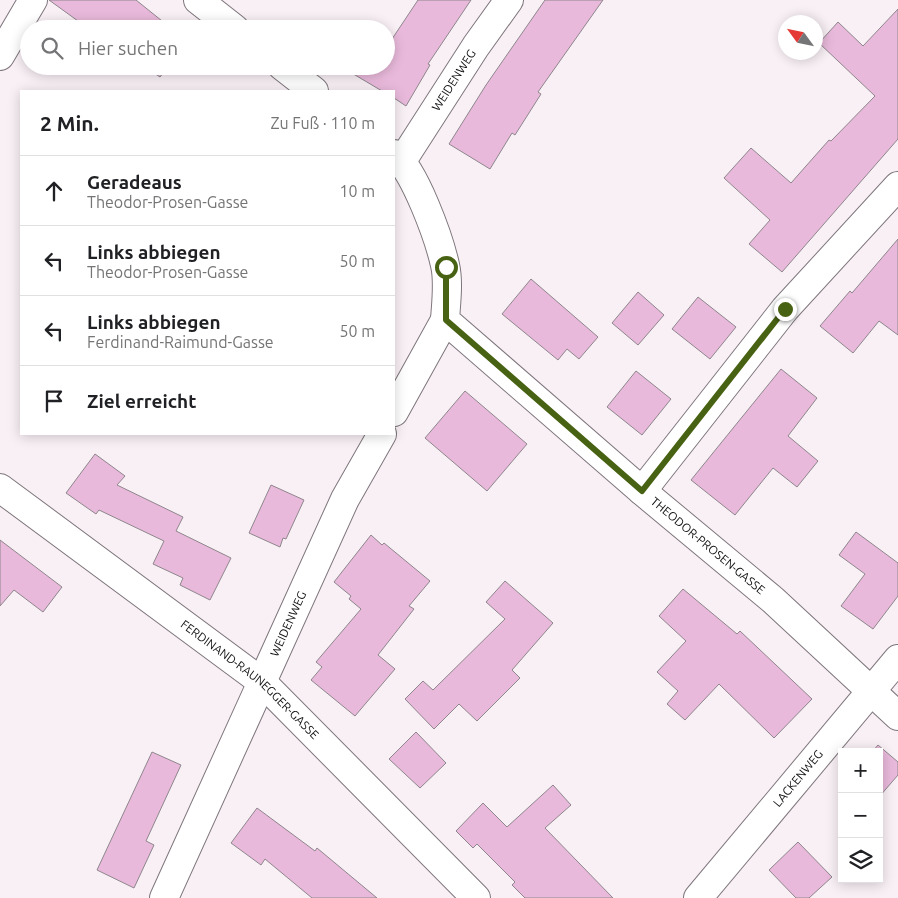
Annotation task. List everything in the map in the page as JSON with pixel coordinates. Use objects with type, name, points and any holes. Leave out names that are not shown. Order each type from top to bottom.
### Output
[{"type":"street","points":[[21,20],[33,0]]},
{"type":"street","points":[[198,0],[224,20]]},
{"type":"street","name":"WEIDENWEG","points":[[398,158],[509,0]]},
{"type":"street","points":[[0,56],[20,22]]},
{"type":"street","points":[[294,75],[313,90]]},
{"type":"street","points":[[395,410],[446,320],[446,267],[431,220],[398,158]]},
{"type":"street","points":[[642,491],[785,309],[898,186]]},
{"type":"street","name":"THEODOR-PROSEN-GASSE","points":[[446,320],[642,491],[773,600],[898,716]]},
{"type":"street","name":"WEIDENWEG","points":[[164,898],[345,499],[381,435]]},
{"type":"street","name":"FERDINAND-RAUNEGGER-GASSE","points":[[0,488],[262,682],[476,898]]},
{"type":"street","name":"LACKENWEG","points":[[698,898],[898,659]]},
{"type":"building","points":[[49,0],[136,0],[161,20],[77,20]]},
{"type":"building","points":[[418,0],[471,0],[428,64],[430,65],[406,106],[395,99],[395,90],[380,90],[355,75],[395,75],[395,34]]},
{"type":"building","points":[[545,0],[603,0],[538,92],[541,94],[515,135],[512,133],[490,169],[449,144],[486,85]]},
{"type":"building","points":[[898,9],[898,139],[782,272],[749,244],[770,220],[724,178],[751,148],[791,183],[829,140],[831,141],[875,96],[823,47],[823,39],[838,22],[863,46]]},
{"type":"building","points":[[898,239],[898,335],[879,321],[853,353],[820,326],[850,291],[852,293]]},
{"type":"building","points":[[531,279],[598,337],[579,359],[567,349],[558,360],[502,314]]},
{"type":"building","points":[[638,292],[664,315],[638,345],[612,323]]},
{"type":"building","points":[[698,297],[736,327],[710,359],[672,329]]},
{"type":"building","points":[[781,369],[817,398],[788,436],[818,461],[797,487],[773,468],[735,515],[691,480]]},
{"type":"building","points":[[636,371],[671,399],[642,435],[607,407]]},
{"type":"building","points":[[465,391],[527,444],[487,491],[425,438]]},
{"type":"building","points":[[95,454],[125,476],[117,485],[183,517],[176,531],[231,558],[210,600],[180,585],[183,578],[153,564],[164,541],[99,510],[96,514],[66,493]]},
{"type":"building","points":[[271,485],[304,500],[286,539],[283,538],[280,547],[249,533]]},
{"type":"building","points":[[856,532],[898,563],[898,596],[873,629],[841,606],[865,574],[839,555]]},
{"type":"building","points":[[371,535],[382,545],[384,543],[430,581],[409,606],[414,609],[378,655],[395,669],[355,716],[311,680],[322,667],[316,662],[361,609],[349,599],[351,596],[334,582]]},
{"type":"building","points":[[0,540],[62,587],[43,612],[14,590],[0,606]]},
{"type":"building","points":[[505,581],[553,623],[512,670],[520,678],[477,721],[459,704],[434,729],[405,699],[423,681],[433,690],[505,619],[486,602]]},
{"type":"building","points":[[683,589],[737,634],[740,631],[812,699],[774,738],[719,684],[685,720],[667,704],[678,691],[657,672],[686,641],[659,616]]},
{"type":"building","points":[[416,732],[446,763],[420,788],[389,759]]},
{"type":"building","points":[[883,749],[898,762],[898,775],[883,792]]},
{"type":"building","points":[[152,752],[181,765],[146,841],[154,845],[134,888],[97,870]]},
{"type":"building","points":[[553,785],[571,805],[545,828],[613,898],[525,898],[512,885],[515,882],[477,844],[473,848],[456,831],[483,803],[507,827]]},
{"type":"building","points":[[257,808],[315,851],[317,848],[377,898],[312,898],[265,859],[261,865],[231,843]]},
{"type":"building","points":[[798,842],[832,877],[809,898],[796,898],[769,870]]},
{"type":"route","points":[[446,267],[446,320],[642,491],[785,309]]}]
